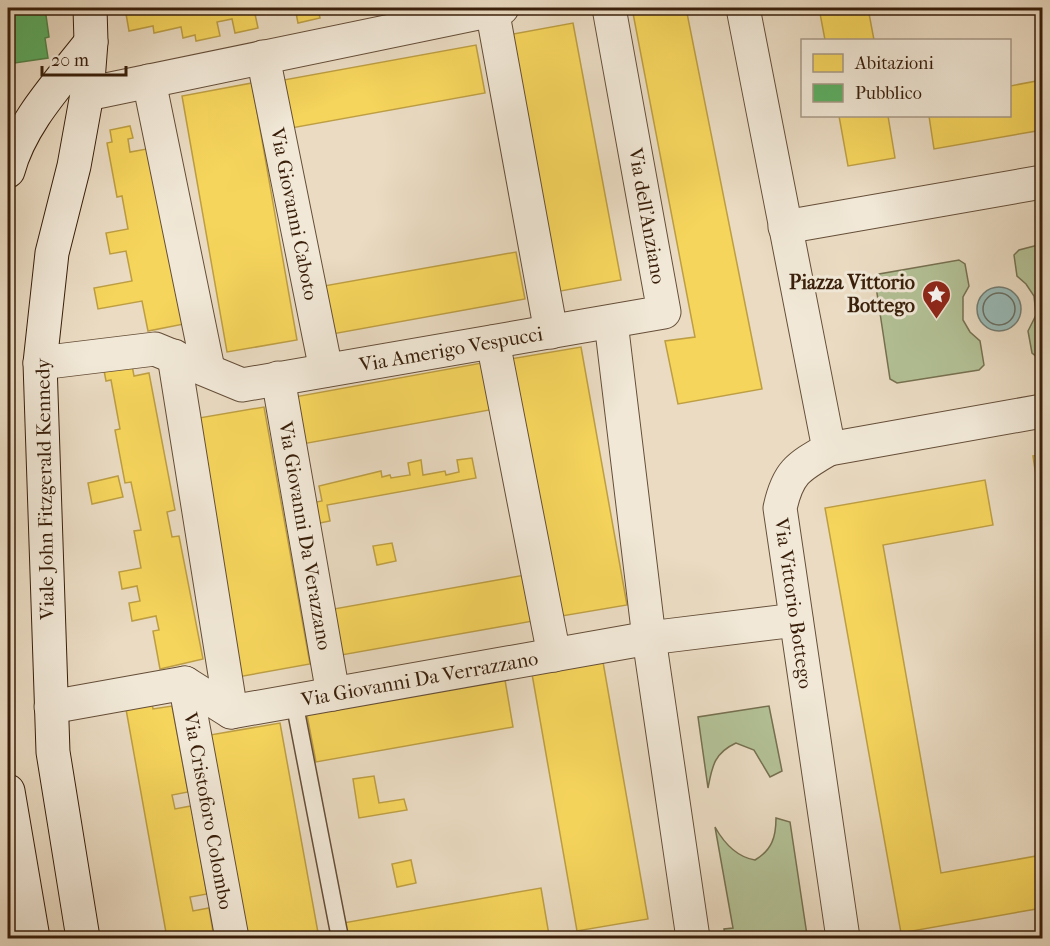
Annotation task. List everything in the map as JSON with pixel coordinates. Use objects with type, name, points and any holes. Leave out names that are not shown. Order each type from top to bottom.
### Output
[{"type":"street","name":"Viale John Fitzgerald Kennedy","points":[[83,939],[53,752],[40,363],[52,253],[74,166],[87,94],[91,42],[90,8]]},
{"type":"street","points":[[42,105],[497,8]]},
{"type":"street","name":"Via Amerigo Vespucci","points":[[40,363],[155,349],[242,385],[551,332],[497,8]]},
{"type":"street","name":"Via dell'Anziano","points":[[551,332],[664,312],[609,8]]},
{"type":"street","points":[[743,8],[828,449],[1042,411]]},
{"type":"street","points":[[10,160],[42,105],[91,42]]},
{"type":"street","name":"Via Giovanni Caboto","points":[[263,57],[326,370]]},
{"type":"street","points":[[149,81],[208,369]]},
{"type":"street","points":[[10,160],[36,135],[49,134],[60,138],[69,148],[74,166]]},
{"type":"street","points":[[785,227],[1042,182]]},
{"type":"street","points":[[611,322],[649,638],[693,939]]},
{"type":"street","points":[[493,342],[554,654]]},
{"type":"street","points":[[174,356],[231,712]]},
{"type":"street","name":"Via Giovanni Da Verazzano","points":[[278,378],[333,694]]},
{"type":"street","name":"Via Vittorio Bottego","points":[[828,449],[806,461],[792,474],[780,508],[843,939]]},
{"type":"street","name":"Via Giovanni Da Verrazzano","points":[[231,712],[649,638],[796,620]]},
{"type":"street","points":[[51,707],[185,683],[231,712]]},
{"type":"street","name":"Via Cristoforo Colombo","points":[[185,683],[232,939]]},
{"type":"street","points":[[8,791],[33,939]]},
{"type":"lane","points":[[294,701],[340,939]]},
{"type":"green space","points":[[1042,244],[1042,356],[1037,357],[1032,353],[1028,331],[1036,315],[1034,296],[1017,276],[1014,255],[1019,250]]},
{"type":"green space","points":[[959,260],[965,264],[969,286],[963,297],[963,320],[970,332],[980,341],[984,365],[979,370],[897,383],[890,379],[875,280],[879,274]]},
{"type":"green space","points":[[769,706],[782,771],[770,777],[754,750],[736,743],[723,751],[715,761],[708,788],[698,717]]},
{"type":"green space","points":[[776,818],[790,822],[807,935],[785,938],[725,938],[724,929],[733,928],[715,827],[731,848],[742,856],[755,860],[772,842]]},
{"type":"water","points":[[999,287],[1008,288],[1015,293],[1020,300],[1020,318],[1015,325],[1008,330],[999,331],[990,330],[983,325],[978,318],[977,309],[978,300],[983,293],[990,288]]},
{"type":"building: Abitazioni","points":[[125,8],[287,8],[255,14],[258,28],[235,33],[232,19],[217,22],[220,36],[196,41],[195,35],[183,38],[181,27],[154,33],[153,26],[129,31]]},
{"type":"building: Abitazioni","points":[[295,8],[318,8],[320,18],[298,23]]},
{"type":"building: Abitazioni","points":[[632,8],[686,8],[762,389],[678,404],[665,341],[695,337]]},
{"type":"building: Abitazioni","points":[[819,8],[868,8],[874,39],[825,39]]},
{"type":"building: Abitazioni","points":[[573,23],[621,280],[550,293],[502,36]]},
{"type":"building: Abitazioni","points":[[476,45],[485,93],[286,129],[278,81]]},
{"type":"building: Abitazioni","points":[[1042,80],[1042,130],[934,149],[929,117],[1011,117],[1011,86]]},
{"type":"building: Abitazioni","points":[[252,83],[297,340],[227,352],[182,96]]},
{"type":"building: Abitazioni","points":[[839,117],[888,117],[895,158],[848,166]]},
{"type":"building: Abitazioni","points":[[130,126],[133,138],[128,139],[130,152],[152,148],[184,324],[148,331],[142,301],[98,309],[94,288],[132,281],[126,251],[110,254],[106,233],[128,229],[122,196],[117,197],[107,143],[112,142],[110,130]]},
{"type":"building: Abitazioni","points":[[516,252],[525,299],[327,335],[318,287]]},
{"type":"building: Abitazioni","points":[[581,347],[627,605],[556,617],[510,359]]},
{"type":"building: Abitazioni","points":[[131,360],[134,376],[149,373],[175,510],[167,512],[172,537],[179,536],[203,659],[160,669],[153,631],[159,630],[156,616],[132,621],[129,603],[140,601],[137,586],[122,589],[119,572],[141,568],[134,531],[141,530],[131,482],[125,483],[115,430],[120,429],[111,380],[106,381],[103,365]]},
{"type":"building: Abitazioni","points":[[487,362],[495,409],[297,445],[289,398]]},
{"type":"building: Abitazioni","points":[[264,407],[310,664],[238,677],[193,419]]},
{"type":"building: Abitazioni","points":[[1042,455],[1042,482],[1037,483],[1033,456]]},
{"type":"building: Abitazioni","points":[[472,458],[476,478],[327,505],[330,521],[310,525],[306,504],[322,501],[319,486],[381,471],[382,477],[410,475],[408,463],[421,460],[423,475],[445,471],[446,475],[459,472],[457,460]]},
{"type":"building: Abitazioni","points":[[118,476],[123,497],[92,504],[88,483]]},
{"type":"building: Abitazioni","points":[[985,480],[993,525],[883,545],[941,873],[1042,855],[1042,908],[901,933],[825,508]]},
{"type":"building: Abitazioni","points":[[392,543],[396,561],[377,565],[373,546]]},
{"type":"building: Abitazioni","points":[[525,575],[533,621],[336,656],[328,610]]},
{"type":"building: Abitazioni","points":[[603,662],[648,919],[577,931],[532,674]]},
{"type":"building: Abitazioni","points":[[505,680],[513,727],[316,762],[307,715]]},
{"type":"building: Abitazioni","points":[[150,693],[153,709],[172,706],[188,792],[172,795],[175,809],[191,806],[207,894],[190,897],[193,911],[209,908],[214,938],[167,938],[124,698]]},
{"type":"building: Abitazioni","points":[[280,723],[319,938],[246,938],[210,735]]},
{"type":"building: Abitazioni","points":[[374,776],[379,803],[404,799],[407,810],[359,818],[353,779]]},
{"type":"building: Abitazioni","points":[[411,860],[416,883],[397,887],[392,864]]},
{"type":"building: Abitazioni","points":[[541,888],[549,935],[528,938],[346,938],[343,923]]},
{"type":"building: Pubblico","points":[[8,8],[45,8],[49,37],[45,38],[48,58],[8,64]]},
{"type":"place","name":"Piazza Vittorio Bottego","points":[[936,320]]}]
